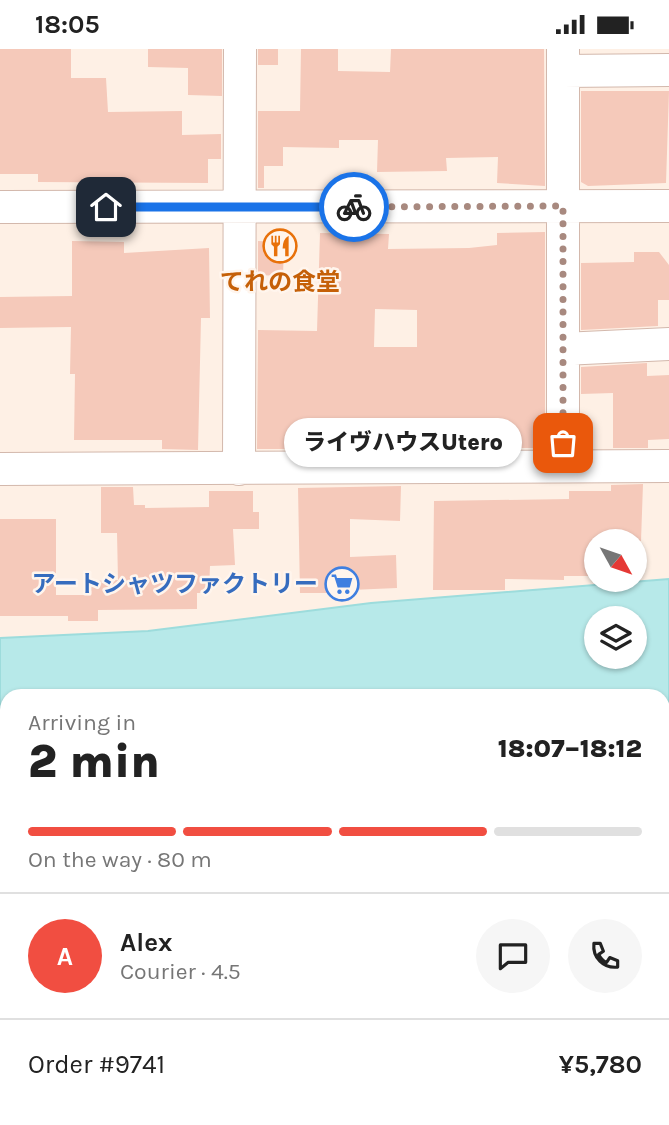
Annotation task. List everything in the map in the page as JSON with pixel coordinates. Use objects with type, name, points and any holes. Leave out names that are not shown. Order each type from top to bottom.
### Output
[{"type":"street","points":[[239,469],[240,49]]},
{"type":"street","points":[[563,466],[563,60],[669,71]]},
{"type":"street","points":[[0,207],[669,206]]},
{"type":"street","points":[[563,349],[669,344]]},
{"type":"street","points":[[0,469],[669,466]]},
{"type":"water","points":[[669,579],[669,689],[0,689],[0,638],[148,631],[371,603],[584,586],[584,592],[647,592],[648,581]]},
{"type":"building","points":[[0,49],[71,49],[71,78],[106,78],[108,112],[182,111],[182,135],[221,134],[221,159],[208,159],[208,183],[38,182],[38,174],[0,174]]},
{"type":"building","points":[[148,49],[222,49],[222,96],[188,95],[188,68],[148,67]]},
{"type":"building","points":[[258,49],[278,49],[278,65],[258,65]]},
{"type":"building","points":[[301,49],[338,49],[338,71],[390,72],[391,49],[544,49],[545,186],[497,183],[498,157],[446,158],[447,171],[377,172],[378,140],[339,140],[339,148],[283,147],[283,166],[264,166],[264,188],[258,188],[258,111],[300,111]]},
{"type":"building","points":[[581,91],[669,91],[666,183],[588,186],[581,182]]},
{"type":"building","points":[[545,232],[545,448],[509,448],[509,435],[360,433],[360,449],[257,449],[258,330],[317,331],[320,233],[389,234],[388,249],[497,245],[497,233]],"holes":[[[375,309],[417,310],[417,347],[374,347]]]},
{"type":"building","points":[[72,241],[124,242],[124,253],[209,248],[210,318],[201,318],[198,450],[162,449],[162,440],[74,440],[75,374],[70,374],[71,327],[0,328],[0,297],[72,296]]},
{"type":"building","points":[[258,241],[284,242],[283,276],[258,275]]},
{"type":"building","points":[[634,252],[659,252],[669,265],[669,300],[658,300],[658,326],[581,330],[581,263],[634,262]]},
{"type":"building","points":[[647,363],[647,376],[669,375],[669,439],[648,440],[648,448],[613,448],[613,393],[581,394],[581,367]]},
{"type":"building","points":[[643,484],[641,529],[584,529],[584,576],[564,576],[564,580],[505,579],[505,590],[433,590],[434,501],[569,499],[569,491],[611,491],[611,485]]},
{"type":"building","points":[[401,486],[400,521],[350,519],[350,557],[396,555],[397,588],[351,590],[351,593],[300,593],[298,488]]},
{"type":"building","points":[[101,487],[133,487],[134,505],[145,505],[145,508],[209,507],[209,491],[253,491],[253,512],[259,512],[259,529],[233,529],[235,565],[210,566],[209,593],[197,593],[197,609],[98,610],[98,621],[68,621],[68,616],[0,616],[0,519],[56,519],[56,595],[90,595],[90,581],[118,580],[117,533],[101,533]]},
{"type":"way so far","points":[[354,207],[563,206],[563,443]]},
{"type":"place","name":"てれの食堂","points":[[280,246]]},
{"type":"place","name":"ライヴハウスUtero","points":[[563,443]]},
{"type":"place","name":"アートシャツファクトリー","points":[[342,584]]},
{"type":"route","points":[[106,207],[354,207]]}]
